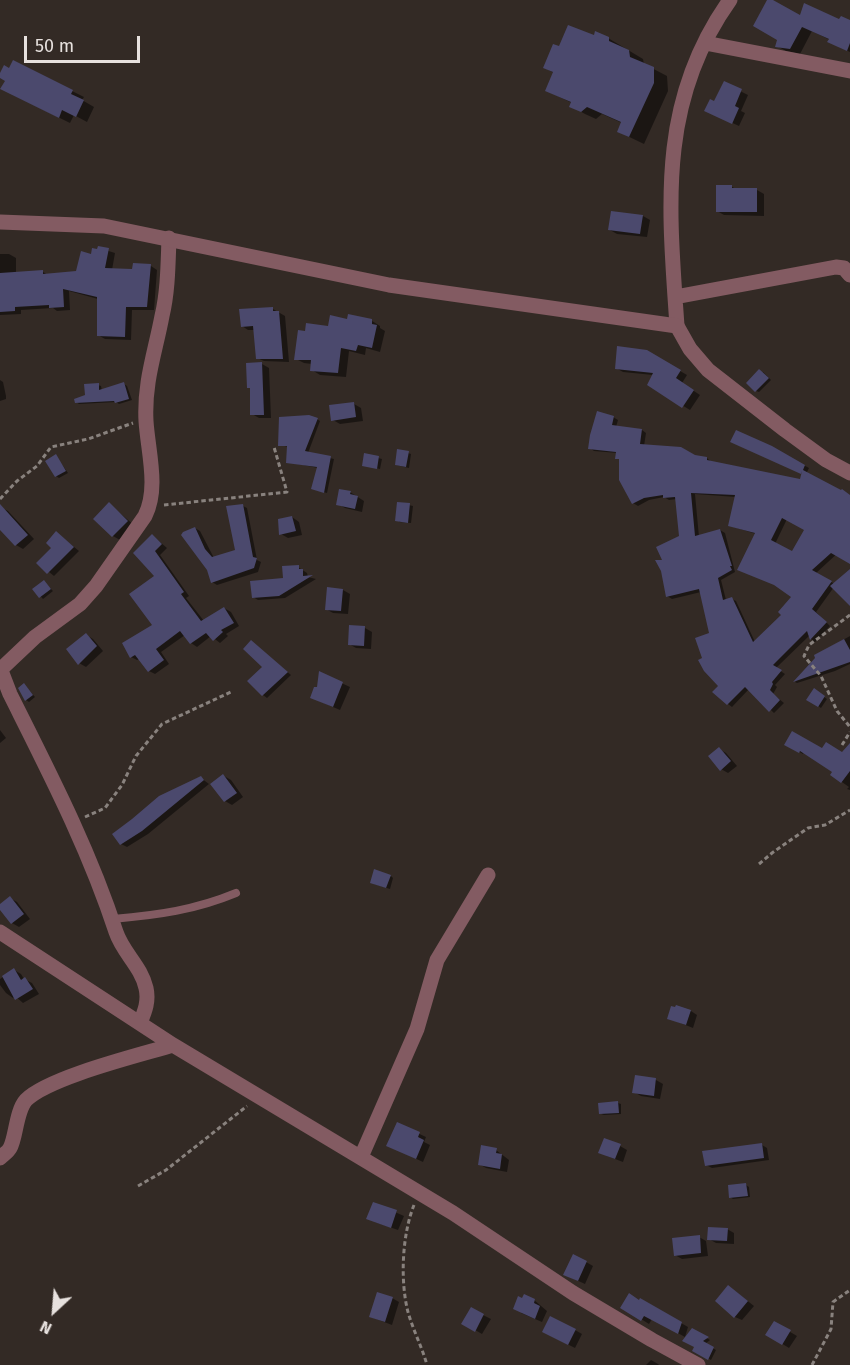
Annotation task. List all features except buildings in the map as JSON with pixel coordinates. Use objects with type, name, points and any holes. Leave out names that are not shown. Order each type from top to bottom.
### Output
[{"type":"street","points":[[730,0],[705,43],[684,89],[676,127],[670,167],[670,230],[677,326],[690,349],[708,370],[826,460],[850,473]]},
{"type":"street","points":[[705,43],[850,71]]},
{"type":"street","points":[[0,222],[104,226],[389,285],[677,326]]},
{"type":"street","points":[[140,1023],[146,1009],[147,988],[141,973],[122,945],[88,853],[0,669],[35,637],[80,604],[96,586],[150,505],[152,488],[146,418],[150,367],[164,307],[170,238]]},
{"type":"street","points":[[675,297],[836,267],[844,268],[850,275]]},
{"type":"street","points":[[361,1157],[417,1029],[437,960],[488,875]]},
{"type":"street","points":[[0,932],[173,1045],[420,1192],[573,1293],[699,1365]]},
{"type":"street","points":[[0,1158],[10,1149],[14,1129],[25,1101],[49,1085],[173,1045]]},
{"type":"lane","points":[[113,919],[151,916],[208,905],[236,893]]},
{"type":"path","points":[[0,499],[16,481],[37,466],[51,447],[88,439],[146,418]]},
{"type":"path","points":[[150,505],[287,492],[274,447]]},
{"type":"path","points":[[850,615],[809,645],[804,656],[821,676],[837,711],[850,727]]},
{"type":"path","points":[[72,823],[105,808],[122,785],[136,756],[162,724],[233,691]]},
{"type":"path","points":[[842,745],[850,732]]},
{"type":"path","points":[[759,864],[808,828],[825,825],[850,810]]},
{"type":"path","points":[[138,1186],[166,1170],[260,1096]]},
{"type":"path","points":[[420,1192],[408,1220],[403,1275],[408,1311],[427,1365]]},
{"type":"path","points":[[812,1365],[831,1329],[833,1302],[850,1290]]}]
